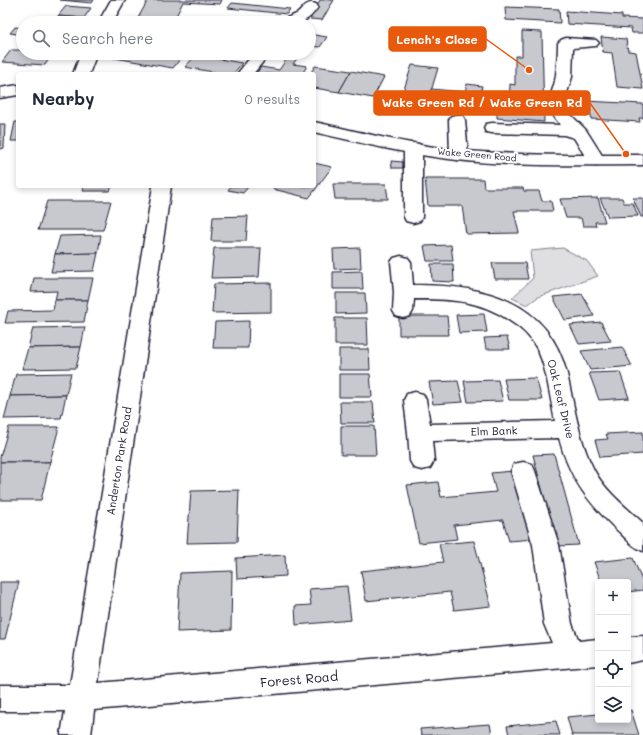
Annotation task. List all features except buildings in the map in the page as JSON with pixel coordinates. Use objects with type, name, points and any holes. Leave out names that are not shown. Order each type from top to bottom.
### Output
[{"type":"street","points":[[109,16],[118,0]]},
{"type":"street","points":[[303,16],[311,7]]},
{"type":"street","points":[[591,43],[566,43],[564,77],[557,99],[561,115],[580,134],[596,160]]},
{"type":"street","points":[[82,72],[86,60]]},
{"type":"street","points":[[248,72],[257,60]]},
{"type":"street","points":[[0,92],[16,90]]},
{"type":"street","points":[[457,120],[459,155]]},
{"type":"street","name":"Wake Green Road","points":[[316,127],[413,148],[459,155],[550,160],[643,160]]},
{"type":"street","points":[[492,128],[564,130],[580,134]]},
{"type":"street","points":[[413,148],[413,217]]},
{"type":"street","name":"Anderton Park Road","points":[[76,735],[162,188]]},
{"type":"street","name":"Oak Leaf Drive","points":[[401,262],[404,302],[453,292],[474,295],[493,301],[505,307],[540,334],[551,357],[568,428],[578,461],[586,478],[598,495],[627,522],[643,540]]},
{"type":"street","points":[[415,400],[420,433],[422,461]]},
{"type":"street","name":"Elm Bank","points":[[420,433],[568,428]]},
{"type":"street","points":[[523,471],[546,545],[558,624],[570,655]]},
{"type":"street","points":[[631,650],[643,648]]},
{"type":"street","name":"Forest Road","points":[[0,698],[82,698],[595,652]]},
{"type":"shaded area","points":[[563,248],[587,261],[598,276],[538,297],[527,305],[512,298],[533,278],[530,251]]},
{"type":"place","name":"Lench's Close","points":[[529,70]]},
{"type":"place","name":"Wake Green Rd / Wake Green Rd","points":[[626,154]]}]
